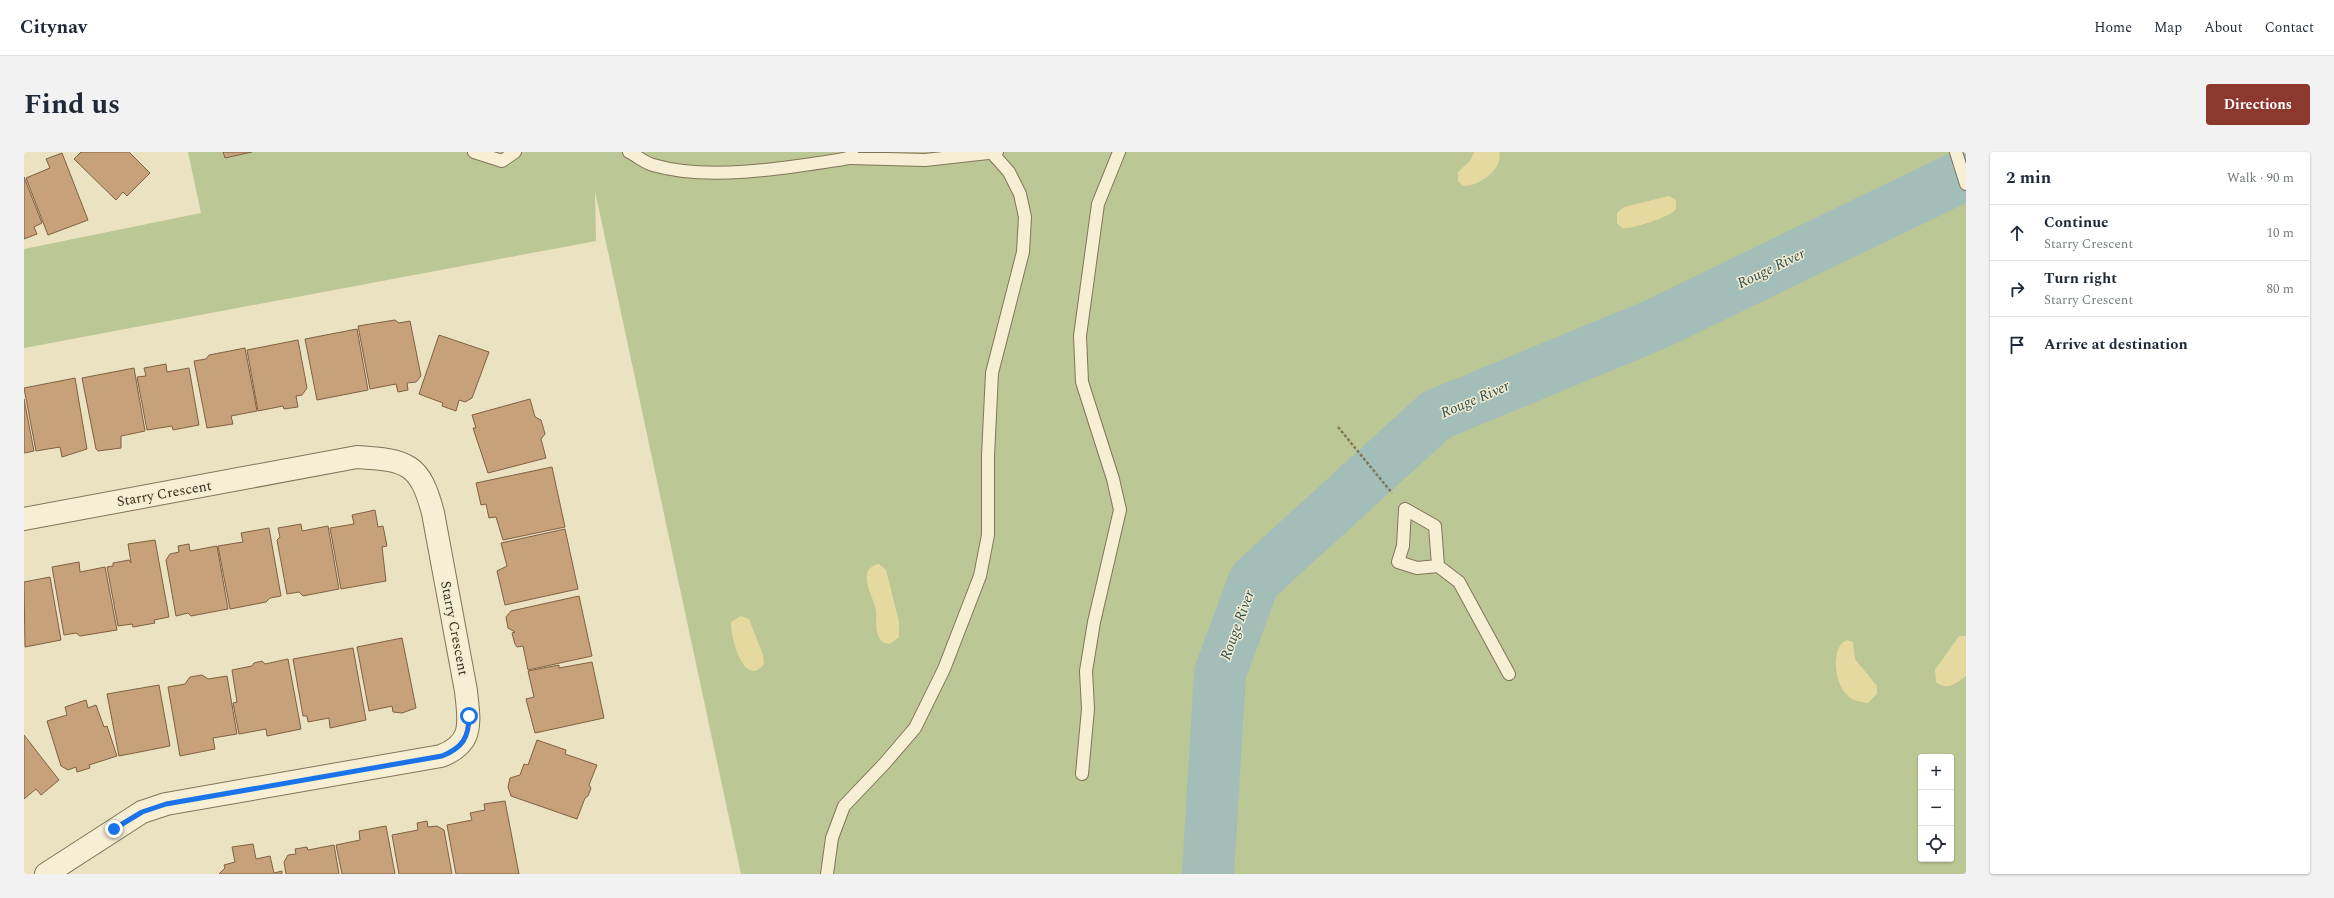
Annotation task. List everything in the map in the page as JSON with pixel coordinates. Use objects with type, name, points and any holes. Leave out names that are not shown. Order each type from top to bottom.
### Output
[{"type":"street","name":"Starry Crescent","points":[[24,518],[358,457],[387,459],[405,465],[419,475],[427,491],[433,513],[466,691],[469,716],[469,730],[462,743],[454,752],[442,756],[166,804],[142,812],[46,874]]},
{"type":"lane","points":[[474,152],[502,161],[515,152]]},
{"type":"lane","points":[[629,152],[652,165],[679,171],[744,172],[793,167],[851,155],[925,160],[995,153],[1009,172],[1020,194],[1026,217],[1023,252],[992,373],[988,456],[988,535],[980,576],[944,669],[914,728],[885,763],[844,806],[832,838],[827,874]]},
{"type":"lane","points":[[1082,774],[1088,710],[1086,671],[1094,622],[1120,510],[1113,479],[1082,382],[1080,336],[1098,204],[1119,152]]},
{"type":"lane","points":[[1956,152],[1964,180]]},
{"type":"lane","points":[[1438,566],[1435,526],[1405,509],[1403,546],[1398,562],[1417,568],[1438,566],[1459,582],[1510,674]]},
{"type":"path","points":[[1338,427],[1405,509]]},
{"type":"green space","points":[[188,152],[1966,152],[1966,874],[741,874],[595,191],[596,241],[24,348],[24,249],[201,213]]},
{"type":"sand","points":[[1474,152],[1499,152],[1500,158],[1498,165],[1488,176],[1476,184],[1463,186],[1458,181],[1458,172],[1470,161]]},
{"type":"sand","points":[[1669,196],[1676,200],[1676,209],[1673,212],[1651,222],[1633,227],[1622,228],[1617,223],[1617,213],[1624,207]]},
{"type":"sand","points":[[879,564],[886,570],[899,622],[899,637],[890,644],[884,643],[877,632],[876,610],[867,583],[868,571],[872,567]]},
{"type":"sand","points":[[741,616],[749,619],[763,655],[764,664],[757,670],[750,670],[745,666],[740,658],[733,638],[731,622]]},
{"type":"sand","points":[[1959,636],[1966,636],[1966,676],[1959,682],[1951,685],[1940,685],[1936,682],[1935,670]]},
{"type":"sand","points":[[1847,640],[1853,642],[1855,659],[1877,686],[1877,694],[1868,703],[1858,701],[1850,697],[1845,693],[1839,681],[1836,657],[1838,650]]},
{"type":"building","points":[[81,152],[129,152],[150,173],[127,196],[123,192],[116,200],[74,159]]},
{"type":"building","points":[[223,152],[252,152],[225,158]]},
{"type":"building","points":[[62,153],[88,220],[48,235],[26,178],[50,168],[46,159]]},
{"type":"building","points":[[24,177],[42,223],[34,227],[37,234],[24,239]]},
{"type":"building","points":[[395,320],[399,323],[410,321],[421,376],[416,382],[407,383],[408,390],[398,392],[396,384],[370,389],[358,326]]},
{"type":"building","points":[[357,329],[368,390],[317,400],[305,339]]},
{"type":"building","points":[[439,335],[489,352],[472,398],[465,402],[459,400],[456,411],[442,406],[443,403],[419,394]]},
{"type":"building","points":[[298,340],[307,388],[302,395],[296,396],[298,407],[284,409],[283,406],[258,411],[247,350]]},
{"type":"building","points":[[245,348],[257,411],[231,416],[233,424],[207,428],[194,361],[206,359],[209,355]]},
{"type":"building","points":[[166,364],[167,372],[189,368],[199,425],[173,430],[172,426],[147,430],[137,377],[146,376],[144,368]]},
{"type":"building","points":[[134,368],[145,431],[121,436],[121,448],[98,451],[96,449],[82,378]]},
{"type":"building","points":[[75,378],[87,449],[62,457],[60,447],[36,451],[24,388]]},
{"type":"building","points":[[24,399],[34,451],[24,453]]},
{"type":"building","points":[[530,399],[535,417],[541,420],[545,434],[541,439],[546,458],[488,473],[473,428],[476,428],[472,415]]},
{"type":"building","points":[[552,467],[565,527],[503,540],[496,517],[489,518],[486,504],[481,505],[476,483]]},
{"type":"building","points":[[375,510],[378,527],[383,526],[387,546],[382,547],[386,581],[341,589],[330,528],[354,524],[352,515]]},
{"type":"building","points":[[301,524],[302,531],[328,526],[339,589],[303,596],[299,592],[287,594],[277,540],[280,537],[278,528]]},
{"type":"building","points":[[269,528],[281,596],[270,598],[266,602],[230,609],[218,546],[243,542],[241,533]]},
{"type":"building","points":[[565,529],[578,589],[505,605],[497,571],[507,566],[501,543]]},
{"type":"building","points":[[155,540],[169,617],[154,620],[155,623],[133,627],[132,624],[118,626],[107,567],[113,566],[113,563],[129,560],[131,563],[128,544]]},
{"type":"building","points":[[189,544],[190,551],[217,546],[228,609],[191,616],[188,613],[176,616],[166,560],[170,554],[179,552],[178,546]]},
{"type":"building","points":[[79,562],[80,572],[105,567],[117,630],[80,636],[76,633],[64,635],[52,567]]},
{"type":"building","points":[[50,577],[61,640],[25,647],[24,582]]},
{"type":"building","points":[[579,596],[592,656],[528,670],[523,646],[517,647],[515,644],[512,633],[515,632],[508,628],[506,617],[511,611]]},
{"type":"building","points":[[402,638],[416,708],[402,713],[393,712],[392,706],[369,711],[357,647]]},
{"type":"building","points":[[353,648],[366,720],[330,728],[329,718],[308,722],[307,716],[303,716],[293,659]]},
{"type":"building","points":[[288,659],[301,729],[267,736],[266,729],[239,734],[233,703],[237,702],[232,670],[252,666],[254,663],[262,661],[265,664]]},
{"type":"building","points":[[592,662],[604,718],[535,733],[526,699],[534,697],[528,671],[559,665],[559,668]]},
{"type":"building","points":[[202,675],[208,679],[227,676],[237,734],[213,738],[215,749],[180,756],[168,687],[185,684],[190,677]]},
{"type":"building","points":[[159,685],[170,746],[119,756],[107,694]]},
{"type":"building","points":[[86,700],[88,708],[96,705],[104,727],[107,726],[117,756],[89,765],[90,768],[77,772],[76,767],[68,770],[61,766],[47,721],[67,715],[65,707]]},
{"type":"building","points":[[24,735],[59,780],[41,795],[36,789],[24,799]]},
{"type":"building","points":[[537,740],[566,750],[565,754],[597,765],[589,785],[591,788],[588,796],[585,798],[577,819],[511,796],[508,787],[510,778],[520,775],[524,764],[528,765]]},
{"type":"building","points":[[505,801],[519,874],[456,874],[447,825],[472,820],[470,813],[485,810],[484,804]]},
{"type":"building","points":[[427,821],[428,827],[437,826],[444,830],[452,874],[399,874],[392,835],[418,830],[417,823]]},
{"type":"building","points":[[386,826],[395,874],[342,874],[336,845],[360,840],[359,831]]},
{"type":"building","points":[[253,844],[256,859],[270,856],[274,873],[282,871],[282,874],[219,874],[225,868],[224,865],[235,862],[232,847]]},
{"type":"building","points":[[334,845],[339,874],[286,874],[284,862],[288,855],[296,854],[295,849],[307,847],[308,850]]},
{"type":"waterway","name":"Rouge River","points":[[1208,874],[1220,673],[1254,581],[1436,415],[1654,325],[1966,174]]},
{"type":"route","points":[[114,829],[142,812],[166,804],[442,756],[454,752],[462,743],[469,730],[469,716]]}]
